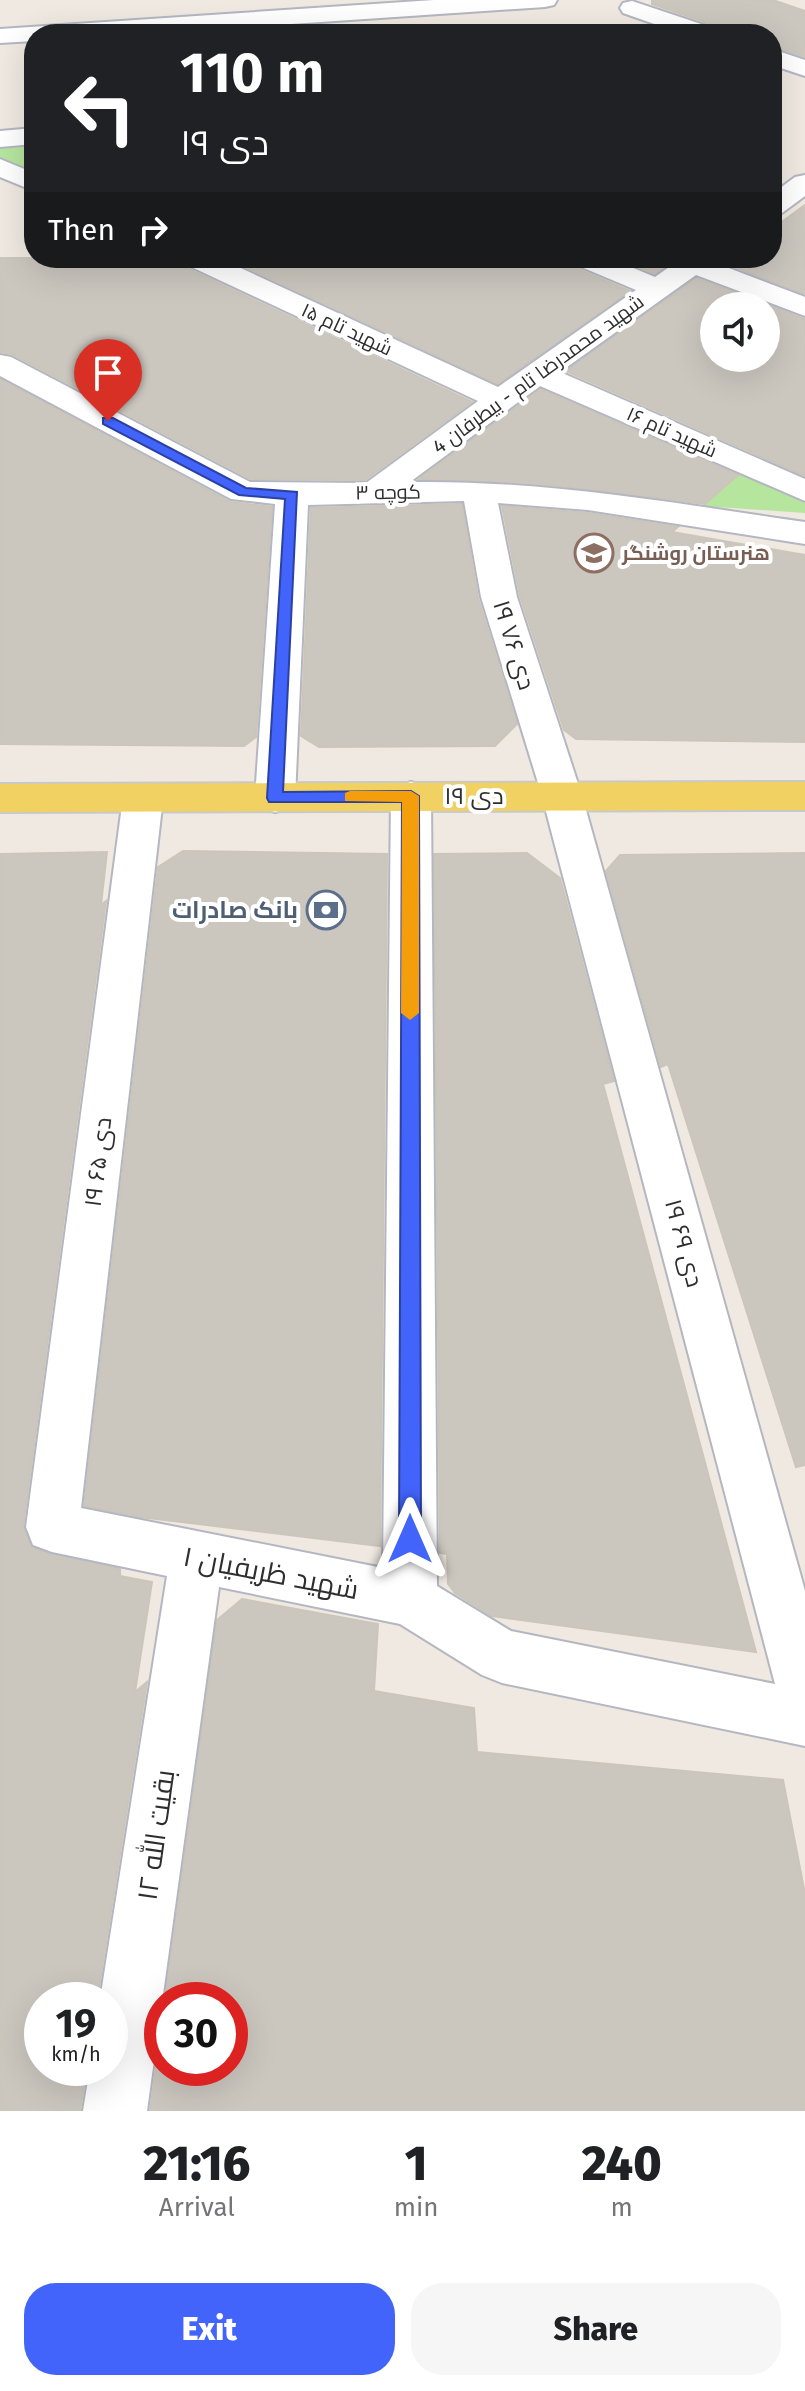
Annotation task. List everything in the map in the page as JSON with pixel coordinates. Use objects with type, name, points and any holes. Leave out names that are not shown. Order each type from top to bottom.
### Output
[{"type":"main road","name":"۱۹ دی","points":[[0,798],[805,796]]},
{"type":"street","points":[[136,24],[368,15],[545,0]]},
{"type":"street","points":[[632,8],[678,24]]},
{"type":"street","points":[[0,36],[24,32]]},
{"type":"street","points":[[782,60],[805,68]]},
{"type":"street","points":[[0,139],[24,137]]},
{"type":"street","points":[[0,167],[24,178]]},
{"type":"street","name":"شهید تام ۱۵","points":[[216,268],[500,400]]},
{"type":"street","points":[[608,268],[657,288]]},
{"type":"street","name":"شهید محمدرضا تام - بیطرفان 4","points":[[376,492],[687,268]]},
{"type":"street","points":[[713,268],[805,307]]},
{"type":"street","name":"کوچه ۳","points":[[0,364],[243,492],[292,495],[479,491],[588,500],[805,533]]},
{"type":"street","name":"شهید تام ۱۶","points":[[538,374],[805,491]]},
{"type":"street","name":"۱۹ دی ۷۶","points":[[479,491],[499,597],[562,796]]},
{"type":"street","points":[[275,798],[292,495]]},
{"type":"street","points":[[410,1600],[411,796]]},
{"type":"street","name":"۱۹ دی ۶۹","points":[[562,796],[805,1690]]},
{"type":"street","name":"۱۹ دی ۶۵","points":[[52,1527],[143,798]]},
{"type":"street","name":"شهید ظریفیان ۱","points":[[52,1527],[196,1559],[410,1600],[502,1656],[805,1718]]},
{"type":"street","name":"بقیت الله ۱۲","points":[[115,2111],[196,1559]]},
{"type":"green space","points":[[24,146],[24,170],[0,159],[0,148]]},
{"type":"green space","points":[[741,473],[805,501],[805,513],[703,506]]},
{"type":"building","points":[[652,0],[773,0],[805,11],[805,57],[782,49],[782,24],[711,24],[652,4]]},
{"type":"building","points":[[805,205],[805,294],[736,268],[782,268],[782,222]]},
{"type":"building","points":[[0,258],[24,258],[24,268],[186,268],[472,402],[365,480],[251,479],[12,354],[0,352]]},
{"type":"building","points":[[248,268],[575,268],[630,291],[498,384]]},
{"type":"building","points":[[641,268],[663,268],[655,274]]},
{"type":"building","points":[[696,278],[733,292],[700,292],[700,372],[780,372],[780,310],[805,319],[805,476],[566,371]]},
{"type":"building","points":[[0,379],[230,502],[272,507],[256,737],[244,746],[0,744]]},
{"type":"building","points":[[540,389],[738,475],[705,504],[559,486],[419,479]]},
{"type":"building","points":[[462,504],[478,598],[517,724],[495,746],[319,747],[301,736],[311,508]]},
{"type":"building","points":[[502,506],[588,513],[678,527],[672,532],[805,555],[805,742],[576,739],[564,730],[520,596]]},
{"type":"building","points":[[183,851],[387,854],[380,1546],[140,1517],[84,1506],[158,867]]},
{"type":"building","points":[[107,852],[101,905],[106,901],[23,1527],[32,1548],[120,1569],[120,1576],[152,1582],[135,1692],[147,1682],[100,1982],[24,1982],[24,2086],[84,2086],[80,2111],[0,2111],[0,854]]},
{"type":"building","points":[[527,853],[560,878],[614,1081],[603,1084],[756,1652],[492,1616],[455,1593],[448,1584],[447,1554],[440,1553],[434,854]]},
{"type":"building","points":[[805,853],[805,1465],[796,1467],[668,1064],[661,1067],[606,871],[620,855]]},
{"type":"building","points":[[242,1599],[378,1624],[374,1691],[474,1708],[477,1752],[783,1780],[805,1894],[805,2111],[150,2111],[153,2086],[248,2086],[248,1982],[167,1982],[217,1620]]},
{"type":"slow traffic","points":[[350,797],[411,796],[410,1013]]},
{"type":"place","name":"هنرستان روشنگر","points":[[594,553]]},
{"type":"place","name":"بانک صادرات","points":[[326,910]]},
{"type":"route","points":[[108,421],[243,492],[292,495],[275,798],[411,796],[410,1539]]}]
